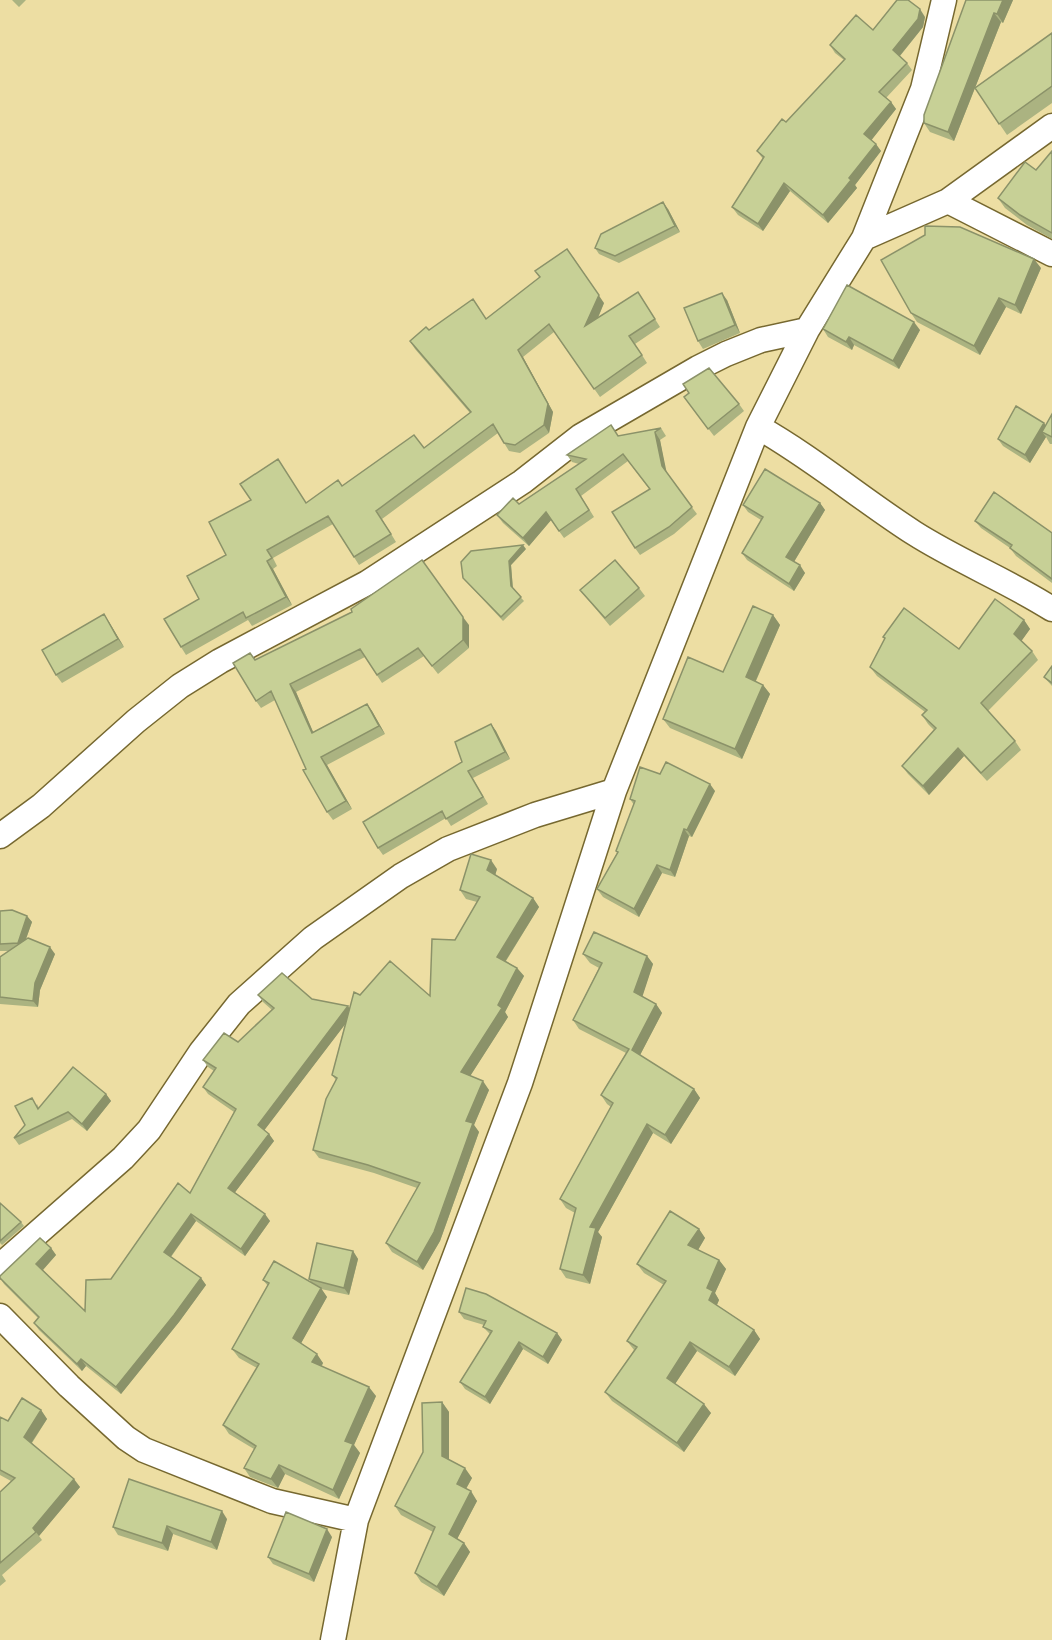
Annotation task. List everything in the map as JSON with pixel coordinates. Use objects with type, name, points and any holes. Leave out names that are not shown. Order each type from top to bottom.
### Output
[{"type":"street","points":[[333,1640],[356,1520],[520,1083],[614,791],[758,427],[807,330],[864,238],[923,89],[944,0]]},
{"type":"street","points":[[864,238],[948,201],[1052,126]]},
{"type":"street","points":[[948,201],[1052,254]]},
{"type":"street","points":[[0,836],[41,806],[180,686],[220,661],[366,583],[522,482],[581,436],[698,368],[761,340],[807,330]]},
{"type":"street","points":[[758,427],[790,445],[848,489],[917,535],[1020,588],[1052,609]]},
{"type":"street","points":[[0,1266],[123,1158],[149,1130],[201,1052],[239,1004],[283,962],[336,920],[401,876],[448,849],[534,815],[614,791]]},
{"type":"street","points":[[0,1316],[76,1393],[126,1438],[144,1450],[272,1501],[356,1520]]},
{"type":"building","points":[[897,0],[908,0],[920,9],[918,19],[893,50],[907,63],[879,92],[891,102],[864,134],[876,144],[849,178],[851,180],[823,215],[784,183],[758,224],[732,207],[764,157],[757,151],[782,119],[786,122],[845,59],[830,45],[856,15],[873,30]]},
{"type":"building","points":[[966,0],[1003,0],[997,14],[994,13],[948,132],[924,123],[924,115]]},
{"type":"building","points":[[1052,33],[1052,86],[999,124],[975,88]]},
{"type":"building","points":[[1052,151],[1052,233],[1020,215],[998,198],[1025,162],[1036,170]]},
{"type":"building","points":[[663,202],[675,226],[615,256],[595,248],[601,234]]},
{"type":"building","points":[[925,226],[960,227],[1034,259],[1015,305],[999,298],[974,346],[911,313],[881,260],[925,235]]},
{"type":"building","points":[[567,249],[599,295],[585,326],[638,292],[655,319],[629,336],[642,355],[594,389],[549,324],[518,350],[548,404],[544,425],[515,445],[504,443],[493,424],[376,511],[391,534],[354,557],[328,516],[267,550],[272,558],[267,561],[286,597],[246,618],[243,612],[181,647],[164,619],[199,599],[187,576],[226,555],[209,522],[251,500],[240,484],[278,459],[306,503],[338,480],[342,486],[414,435],[424,448],[471,412],[410,341],[426,327],[429,330],[473,299],[486,319],[540,277],[535,271]]},
{"type":"building","points":[[847,285],[914,322],[893,361],[849,337],[846,342],[823,329]]},
{"type":"building","points":[[722,293],[735,325],[698,341],[684,308]]},
{"type":"building","points":[[709,368],[739,404],[708,429],[684,397],[689,393],[683,384]]},
{"type":"building","points":[[1016,406],[1044,423],[1025,455],[998,439]]},
{"type":"building","points":[[1052,414],[1052,437],[1042,432]]},
{"type":"building","points":[[611,425],[618,436],[661,428],[655,432],[662,466],[692,507],[669,527],[635,548],[612,512],[650,489],[623,454],[576,489],[589,510],[559,531],[546,512],[523,538],[497,515],[513,498],[519,504],[586,459],[567,455]]},
{"type":"building","points":[[765,469],[820,503],[786,557],[800,565],[789,584],[742,553],[763,517],[743,505]]},
{"type":"building","points":[[994,492],[1052,533],[1052,579],[1010,548],[1012,545],[975,521]]},
{"type":"building","points":[[523,545],[509,561],[511,586],[521,597],[501,617],[463,578],[461,562],[471,551]]},
{"type":"building","points":[[422,560],[463,617],[463,640],[432,666],[418,648],[377,675],[360,649],[290,684],[312,733],[367,704],[379,726],[321,757],[346,801],[327,812],[303,770],[306,769],[271,691],[256,701],[233,663],[250,653],[255,660],[352,612],[351,609]]},
{"type":"building","points":[[615,560],[639,588],[605,618],[580,590]]},
{"type":"building","points":[[995,599],[1024,620],[1014,634],[1032,651],[981,703],[1015,741],[981,773],[958,748],[923,786],[902,766],[936,728],[922,715],[927,710],[870,667],[885,638],[883,637],[904,608],[959,649]]},
{"type":"building","points":[[753,606],[773,615],[746,677],[763,685],[735,749],[663,719],[688,657],[723,672]]},
{"type":"building","points":[[104,614],[118,639],[56,675],[42,650]]},
{"type":"building","points":[[1052,666],[1052,683],[1044,677]]},
{"type":"building","points":[[491,724],[505,752],[468,771],[483,797],[446,819],[442,811],[378,848],[363,822],[462,762],[455,742]]},
{"type":"building","points":[[666,762],[710,784],[687,830],[684,829],[670,870],[657,865],[634,909],[597,889],[618,852],[616,851],[635,801],[630,799],[640,767],[660,774]]},
{"type":"building","points":[[471,854],[491,860],[487,870],[533,898],[497,957],[517,968],[498,1005],[502,1008],[461,1072],[483,1081],[466,1121],[473,1123],[434,1232],[417,1262],[386,1243],[420,1183],[368,1165],[313,1150],[326,1099],[337,1078],[332,1075],[354,992],[360,995],[390,961],[430,996],[432,939],[455,940],[480,897],[460,890]]},
{"type":"building","points":[[12,910],[27,916],[18,943],[0,944],[0,911]]},
{"type":"building","points":[[594,932],[647,956],[634,992],[656,1004],[632,1050],[694,1089],[665,1135],[647,1124],[590,1227],[596,1228],[583,1275],[560,1269],[576,1208],[560,1199],[613,1103],[601,1095],[629,1049],[573,1020],[602,963],[583,954]]},
{"type":"building","points":[[28,938],[50,947],[35,983],[33,1001],[0,997],[0,957]]},
{"type":"building","points":[[282,973],[312,999],[348,1006],[258,1125],[269,1134],[228,1188],[265,1214],[241,1249],[191,1214],[164,1252],[201,1278],[116,1387],[81,1359],[77,1364],[34,1323],[39,1317],[0,1276],[40,1238],[51,1248],[36,1264],[85,1311],[86,1280],[111,1279],[178,1183],[190,1193],[236,1109],[203,1087],[216,1068],[203,1060],[224,1033],[238,1042],[274,1008],[258,995]]},
{"type":"building","points":[[73,1067],[106,1094],[82,1124],[68,1112],[14,1138],[25,1125],[15,1106],[32,1098],[38,1109]]},
{"type":"building","points":[[0,1203],[21,1222],[0,1241]]},
{"type":"building","points":[[670,1211],[699,1229],[688,1245],[719,1260],[707,1288],[713,1291],[709,1300],[754,1330],[729,1367],[690,1342],[667,1378],[704,1404],[677,1443],[605,1392],[637,1347],[627,1341],[666,1281],[637,1264]]},
{"type":"building","points":[[317,1243],[353,1251],[344,1288],[309,1279]]},
{"type":"building","points":[[274,1261],[321,1288],[293,1338],[317,1354],[312,1362],[369,1387],[345,1441],[353,1444],[333,1490],[279,1465],[271,1479],[244,1468],[256,1446],[223,1425],[259,1364],[232,1349],[269,1283],[263,1280]]},
{"type":"building","points":[[466,1288],[486,1294],[557,1333],[543,1357],[519,1342],[485,1397],[460,1382],[492,1331],[483,1327],[486,1321],[459,1312]]},
{"type":"building","points":[[22,1398],[41,1410],[24,1437],[74,1479],[33,1528],[36,1532],[0,1563],[0,1492],[15,1478],[0,1470],[0,1417],[8,1421]]},
{"type":"building","points":[[442,1402],[442,1456],[465,1468],[457,1484],[471,1491],[449,1534],[464,1543],[437,1587],[415,1573],[435,1527],[395,1506],[423,1452],[422,1403]]},
{"type":"building","points":[[129,1479],[222,1511],[211,1542],[167,1526],[162,1543],[113,1527]]},
{"type":"building","points":[[286,1512],[327,1529],[309,1574],[268,1557]]}]
